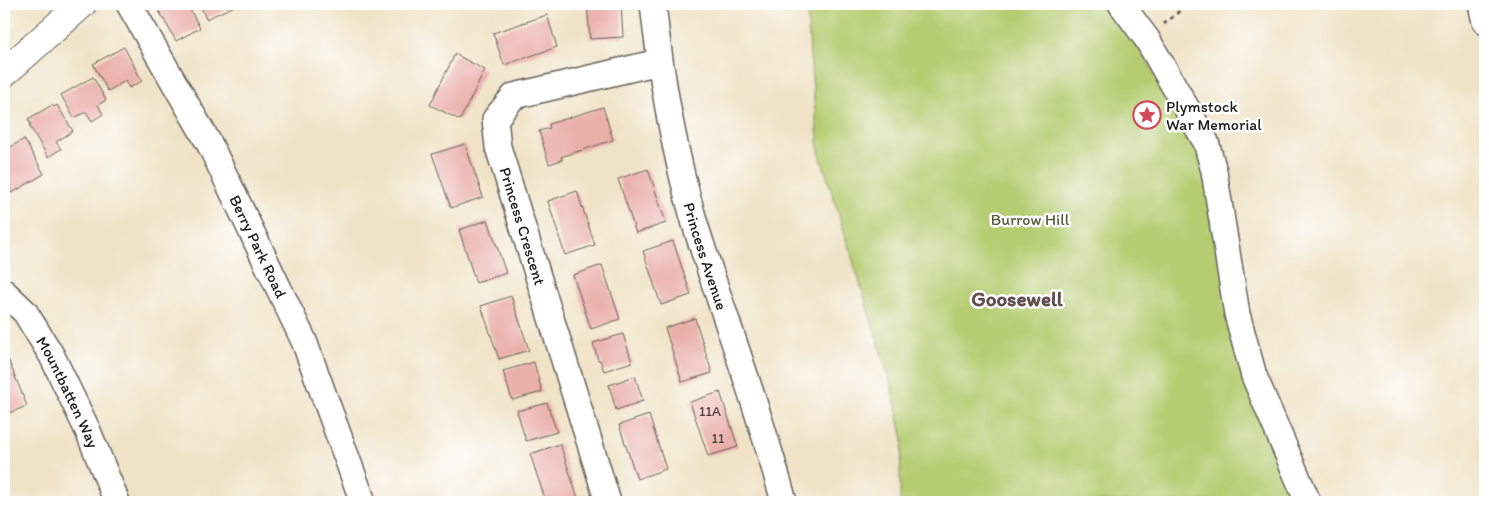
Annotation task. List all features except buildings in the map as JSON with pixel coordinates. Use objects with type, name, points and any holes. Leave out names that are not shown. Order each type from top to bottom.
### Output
[{"type":"street","points":[[4,73],[82,4]]},
{"type":"street","name":"Berry Park Road","points":[[128,4],[210,145],[304,341],[363,502]]},
{"type":"street","name":"Princess Avenue","points":[[653,4],[659,62],[674,137],[695,222],[770,449],[784,502]]},
{"type":"street","points":[[1121,4],[1147,39],[1206,142],[1214,171],[1237,314],[1254,376],[1308,502]]},
{"type":"street","points":[[1481,4],[1485,22]]},
{"type":"street","name":"Princess Crescent","points":[[608,502],[498,147],[495,119],[514,96],[659,62]]},
{"type":"street","name":"Mountbatten Way","points":[[4,292],[25,312],[52,356],[88,431],[117,502]]},
{"type":"path","points":[[1147,39],[1188,4]]},
{"type":"green space","name":"Burrow Hill","points":[[807,4],[1110,4],[1198,144],[1300,502],[900,502],[903,440],[891,384],[819,151]]},
{"type":"place","name":"Plymstock War Memorial","points":[[1147,115]]},
{"type":"district","name":"Goosewell","points":[[1017,299]]}]
